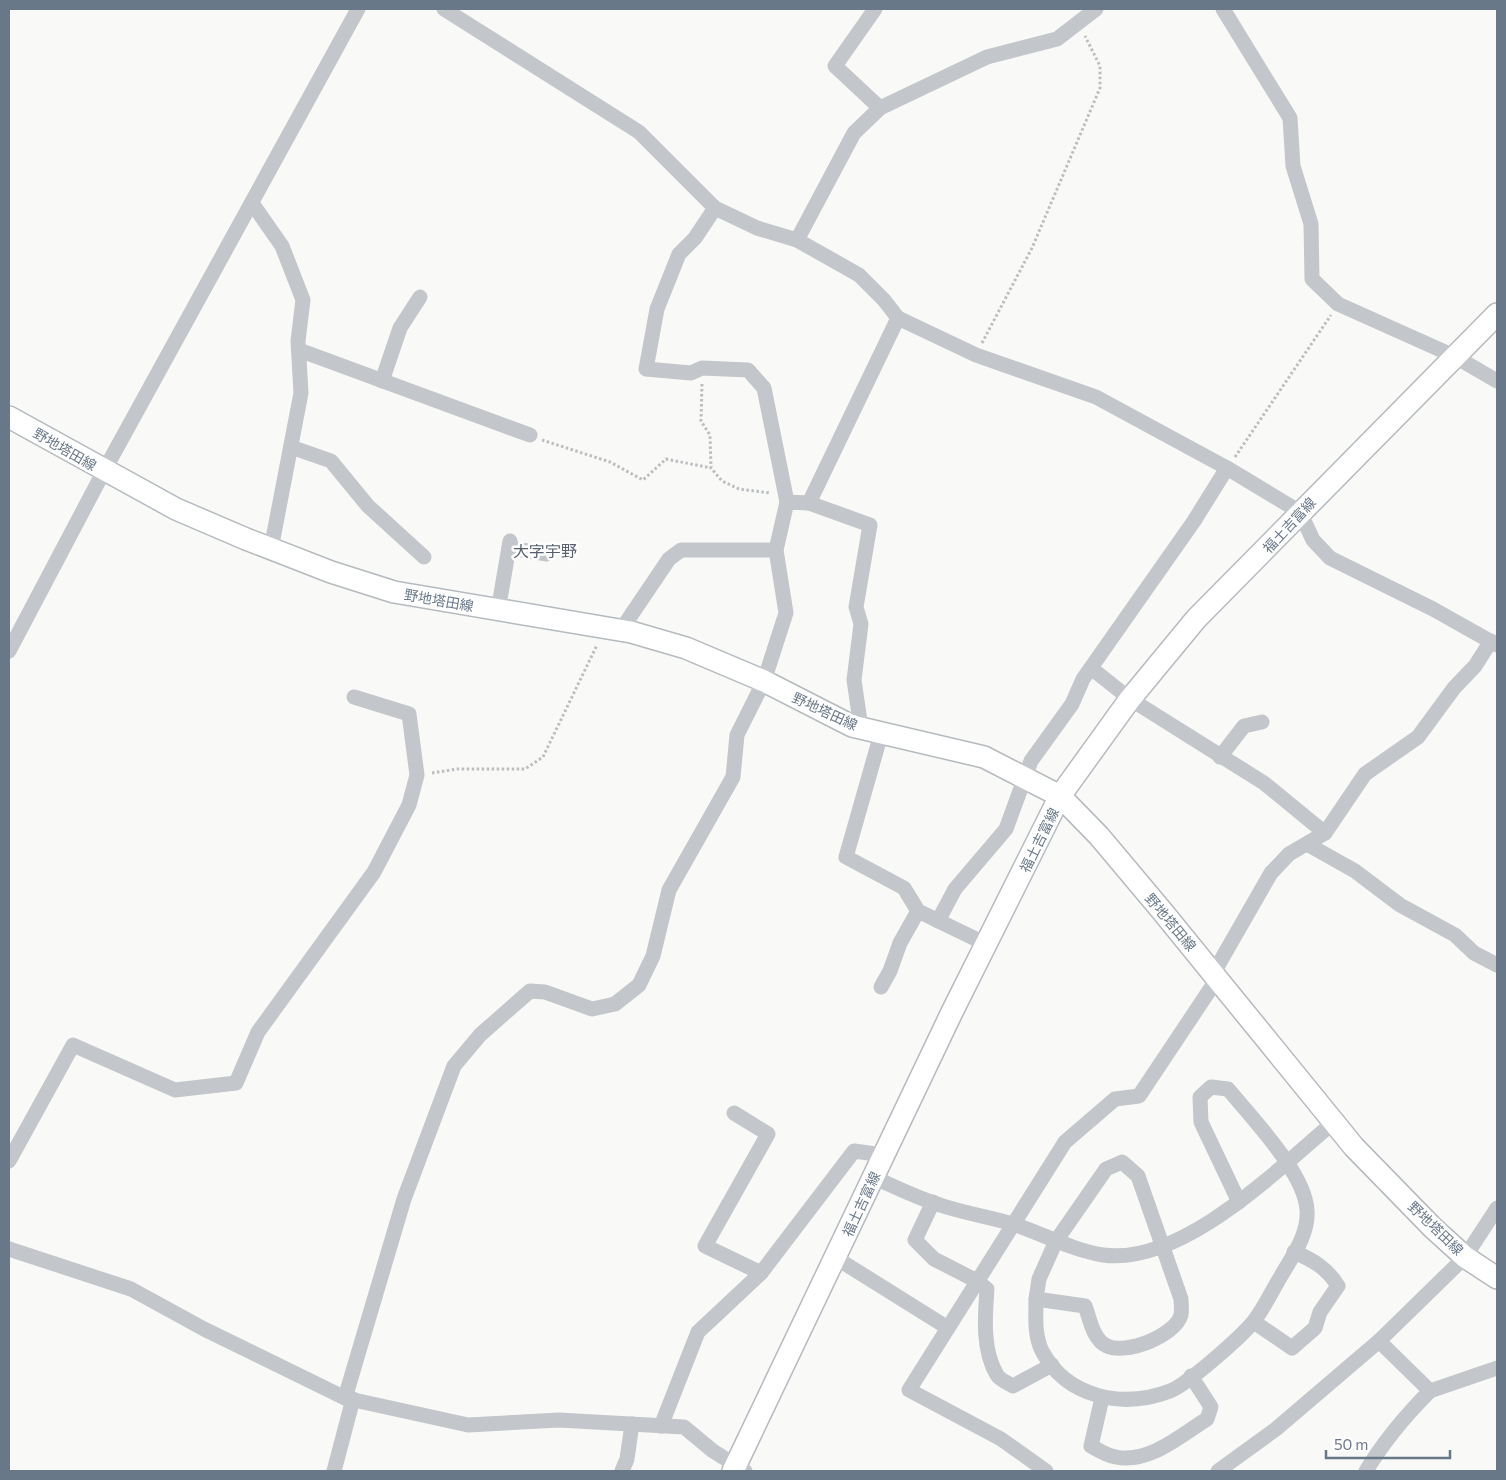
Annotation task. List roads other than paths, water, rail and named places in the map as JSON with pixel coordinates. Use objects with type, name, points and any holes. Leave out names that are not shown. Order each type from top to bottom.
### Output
[{"type":"main road","name":"福土吉富線","points":[[738,1469],[884,1155],[1060,796],[1130,699],[1196,618],[1262,554],[1300,512],[1403,411],[1454,356],[1497,314]]},
{"type":"main road","name":"野地塔田線","points":[[9,418],[104,472],[176,509],[271,549],[394,592],[613,629],[686,648],[764,681],[852,726],[984,757],[1026,776],[1060,796],[1099,836],[1354,1147],[1465,1257],[1497,1278]]},
{"type":"street","points":[[9,651],[104,472],[358,9]]},
{"type":"street","points":[[444,9],[639,132],[715,208],[757,228],[797,240],[859,275],[884,300],[898,318],[976,355],[1096,397],[1227,468],[1300,512],[1313,540],[1330,558],[1433,609],[1494,643],[1454,688],[1418,737],[1365,774],[1325,833],[1289,854],[1271,873],[1215,977],[1139,1096],[1115,1099],[1065,1142],[910,1390],[1002,1438],[1046,1471]]},
{"type":"street","points":[[875,9],[835,66],[880,108]]},
{"type":"street","points":[[797,240],[854,134],[880,108],[987,57],[1057,39],[1096,9]]},
{"type":"street","points":[[1223,9],[1290,118],[1293,166],[1311,224],[1312,278],[1338,304],[1454,356],[1497,381]]},
{"type":"street","points":[[252,203],[282,246],[303,300],[299,350],[301,393],[271,549]]},
{"type":"street","points":[[334,1471],[349,1398],[404,1199],[454,1066],[480,1035],[530,991],[545,992],[592,1009],[615,1004],[639,985],[653,956],[669,890],[734,776],[737,735],[764,681],[786,613],[776,550],[786,498],[764,388],[748,370],[702,368],[691,373],[646,369],[657,309],[679,254],[695,238],[715,208]]},
{"type":"street","points":[[382,381],[400,328],[420,297]]},
{"type":"street","points":[[809,503],[898,318]]},
{"type":"street","points":[[299,350],[530,436]]},
{"type":"street","points":[[291,447],[331,461],[368,506],[424,557]]},
{"type":"street","points":[[938,921],[955,890],[1006,829],[1031,761],[1072,704],[1083,679],[1194,522],[1227,468]]},
{"type":"street","points":[[786,498],[809,503],[870,525],[856,607],[861,624],[854,680],[871,731],[846,857],[904,888],[918,912],[986,944]]},
{"type":"street","points":[[498,610],[510,545],[547,554]]},
{"type":"street","points":[[613,629],[629,616],[669,559],[681,550],[776,550]]},
{"type":"street","points":[[1091,668],[1130,699],[1264,783],[1325,833]]},
{"type":"street","points":[[9,1160],[73,1045],[175,1090],[236,1083],[258,1032],[374,872],[409,805],[417,775],[409,714],[354,697]]},
{"type":"street","points":[[1220,757],[1244,726],[1262,722]]},
{"type":"street","points":[[1307,844],[1355,871],[1400,905],[1455,934],[1474,953],[1497,965]]},
{"type":"street","points":[[881,987],[890,971],[900,943],[918,912]]},
{"type":"street","points":[[1036,1299],[1085,1306],[1095,1336],[1106,1346],[1121,1349],[1142,1345],[1172,1328],[1181,1316],[1181,1299],[1138,1176],[1122,1162],[1106,1169],[1056,1241],[1039,1279],[1036,1299],[1036,1329],[1042,1350],[1052,1365],[1076,1388],[1102,1398],[1131,1399],[1170,1390],[1209,1363],[1254,1322],[1306,1229],[1307,1210],[1302,1188],[1286,1162],[1228,1089],[1212,1086],[1200,1097],[1201,1122],[1239,1202]]},
{"type":"street","points":[[734,1113],[768,1134],[705,1246],[761,1273]]},
{"type":"street","points":[[873,1178],[933,1202],[1013,1224],[1056,1241],[1104,1255],[1132,1254],[1163,1246],[1225,1214],[1334,1122]]},
{"type":"street","points":[[661,1426],[698,1332],[761,1273],[854,1151],[884,1155]]},
{"type":"street","points":[[933,1202],[915,1240],[934,1259],[977,1281],[987,1289],[985,1322],[988,1352],[998,1376],[1013,1386],[1052,1365]]},
{"type":"street","points":[[1218,1471],[1276,1430],[1379,1341],[1465,1257],[1497,1208]]},
{"type":"street","points":[[9,1249],[131,1289],[204,1330],[349,1398],[468,1425],[559,1420],[684,1427],[738,1469]]},
{"type":"street","points":[[1254,1322],[1292,1348],[1315,1328],[1320,1312],[1338,1286],[1330,1273],[1310,1259],[1294,1252]]},
{"type":"street","points":[[836,1258],[948,1328]]},
{"type":"street","points":[[1379,1341],[1430,1391]]},
{"type":"street","points":[[1366,1471],[1386,1439],[1430,1391],[1497,1368]]},
{"type":"street","points":[[1102,1398],[1091,1446],[1115,1457],[1133,1458],[1154,1452],[1207,1419],[1211,1407],[1191,1376]]},
{"type":"street","points":[[622,1471],[632,1424]]},
{"type":"district","name":"大字宇野","points":[[545,550]]}]
